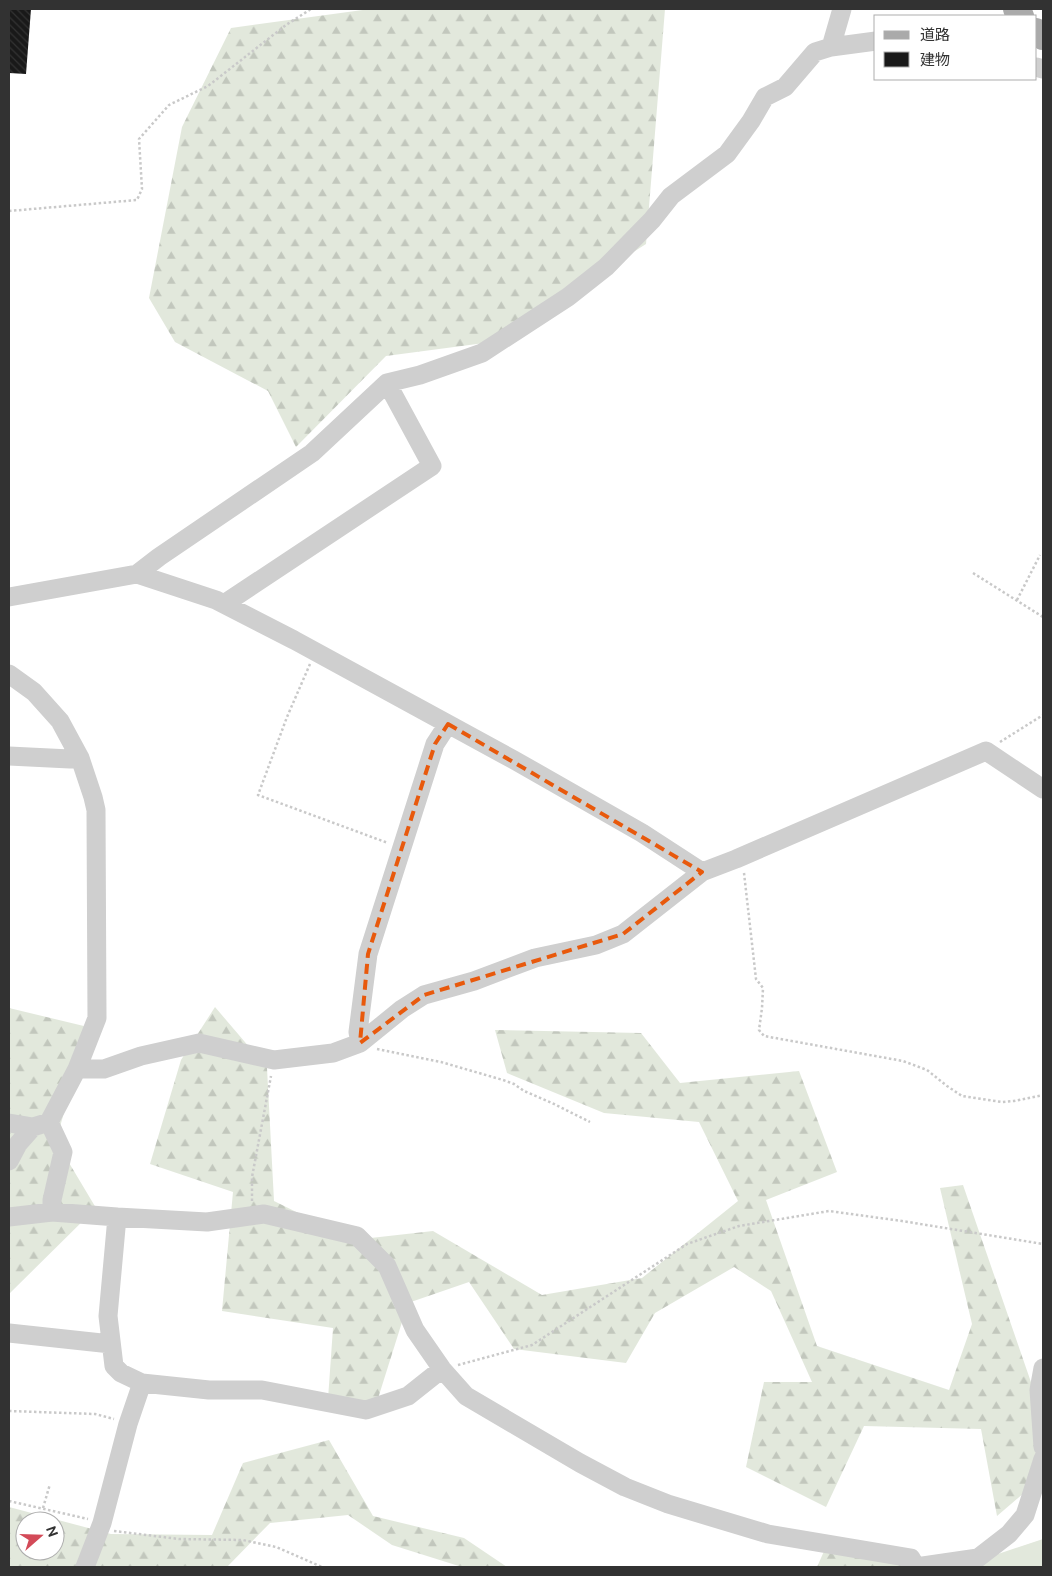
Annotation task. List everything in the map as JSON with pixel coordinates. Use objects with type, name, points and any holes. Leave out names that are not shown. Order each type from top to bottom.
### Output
[{"type":"street","points":[[832,47],[842,9]]},
{"type":"street","points":[[9,597],[137,574],[312,453],[387,383],[420,375],[482,353],[568,298],[606,266],[652,220],[670,196],[727,154],[751,121],[766,96],[785,87],[815,52],[832,47],[874,41]]},
{"type":"street","points":[[224,604],[432,466],[387,383]]},
{"type":"street","points":[[137,574],[224,604],[448,724],[642,833],[702,872]]},
{"type":"street","points":[[9,674],[34,692],[60,721],[80,758],[93,797],[96,810],[97,1009],[96,1018],[77,1069],[41,1124],[18,1144],[9,1160]]},
{"type":"street","points":[[360,1043],[358,1032],[368,954],[435,744],[448,724]]},
{"type":"street","points":[[77,1069],[104,1069],[141,1056],[199,1043],[274,1060],[333,1053],[360,1043],[402,1009],[424,995],[474,981],[535,958],[596,945],[623,934],[702,872],[986,751],[1043,789]]},
{"type":"street","points":[[9,756],[70,760],[80,758]]},
{"type":"street","points":[[9,1123],[41,1124]]},
{"type":"street","points":[[41,1124],[63,1152],[52,1200],[52,1212]]},
{"type":"street","points":[[9,1217],[52,1212],[207,1222],[264,1214],[357,1236],[387,1266],[415,1330],[442,1369],[466,1396],[580,1463],[625,1487],[668,1504],[768,1534],[912,1558],[916,1567],[978,1558],[1009,1534],[1025,1515],[1043,1459]]},
{"type":"street","points":[[117,1217],[108,1316],[114,1366],[121,1373],[142,1383],[209,1390],[262,1390],[366,1410],[408,1396],[442,1369]]},
{"type":"street","points":[[9,1334],[111,1344]]},
{"type":"street","points":[[1043,1368],[1039,1390],[1043,1448]]},
{"type":"street","points":[[86,1567],[101,1526],[128,1424],[142,1383]]},
{"type":"path","points":[[9,211],[137,200],[142,189],[139,139],[169,105],[208,86],[311,9]]},
{"type":"path","points":[[1017,600],[1040,555]]},
{"type":"path","points":[[972,573],[1043,616]]},
{"type":"path","points":[[315,652],[287,716],[258,795],[402,848]]},
{"type":"path","points":[[986,751],[1043,715]]},
{"type":"path","points":[[736,859],[744,873],[756,979],[763,988],[759,1030],[764,1036],[904,1061],[927,1070],[962,1096],[1002,1102],[1043,1095]]},
{"type":"path","points":[[360,1043],[371,1048],[441,1062],[503,1080],[590,1122]]},
{"type":"path","points":[[256,1215],[252,1199],[252,1177],[274,1060]]},
{"type":"path","points":[[442,1369],[532,1345],[687,1244],[739,1226],[829,1211],[1043,1244]]},
{"type":"path","points":[[9,1411],[96,1414],[128,1424]]},
{"type":"path","points":[[43,1508],[50,1484]]},
{"type":"path","points":[[9,1501],[43,1508],[101,1526],[179,1539],[243,1540],[276,1547],[322,1567]]},
{"type":"highlighted area","points":[[448,724],[702,872],[623,934],[424,995],[360,1043],[368,954],[435,744]]},
{"type":"green space","points":[[370,9],[665,9],[646,244],[492,342],[386,356],[296,447],[268,391],[175,342],[149,298],[182,127],[231,28]]},
{"type":"green space","points":[[215,1007],[267,1068],[274,1201],[353,1240],[433,1231],[542,1295],[642,1278],[738,1201],[699,1122],[604,1113],[507,1073],[495,1030],[641,1033],[680,1083],[799,1071],[837,1172],[766,1200],[817,1346],[949,1390],[972,1324],[940,1188],[963,1185],[1043,1417],[1038,1481],[997,1516],[981,1429],[864,1426],[826,1507],[746,1467],[764,1382],[812,1382],[771,1291],[734,1267],[655,1313],[626,1363],[514,1349],[469,1282],[408,1303],[375,1408],[328,1399],[333,1328],[222,1311],[233,1192],[150,1164],[181,1060]]},
{"type":"green space","points":[[9,1008],[88,1027],[56,1141],[96,1208],[9,1294]]},
{"type":"green space","points":[[329,1440],[373,1516],[464,1538],[507,1567],[462,1567],[392,1545],[348,1515],[270,1523],[227,1567],[9,1567],[9,1507],[24,1511],[15,1511],[15,1561],[65,1561],[65,1522],[111,1534],[212,1535],[243,1463]]},
{"type":"green space","points":[[1043,1539],[1043,1567],[975,1567],[992,1556]]},
{"type":"green space","points":[[825,1549],[903,1562],[904,1567],[817,1567]]},
{"type":"building","points":[[9,9],[31,9],[26,74],[9,73]]}]
